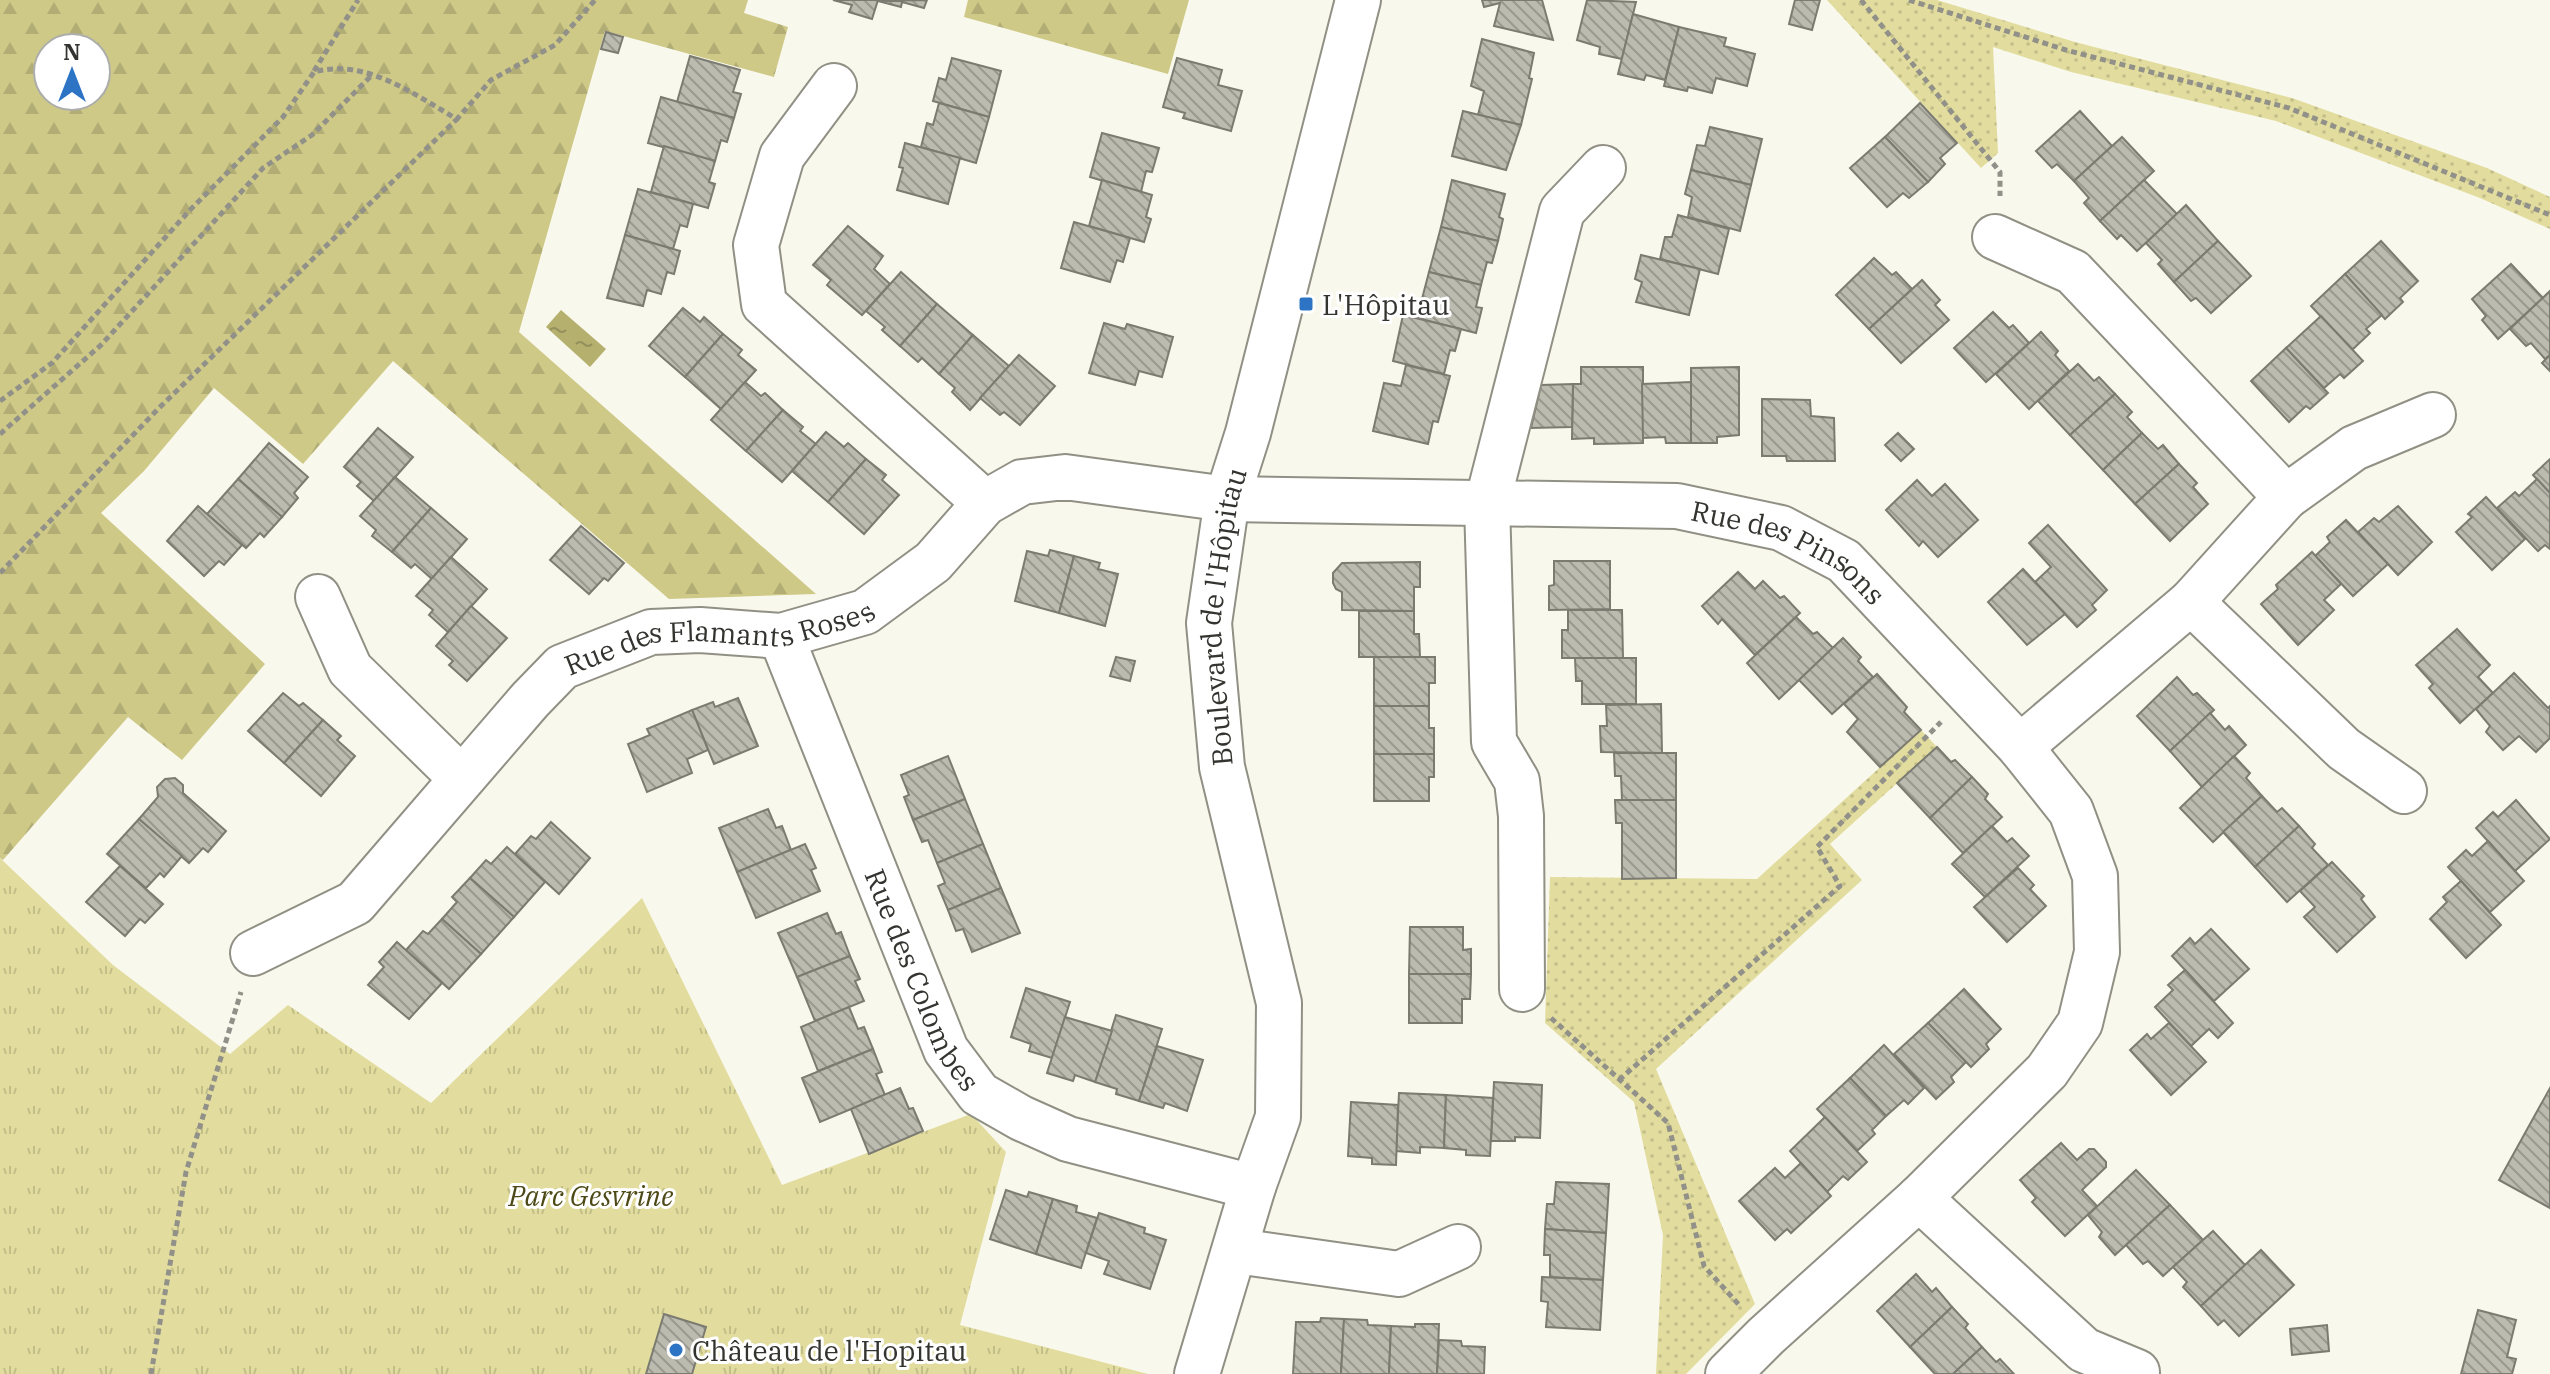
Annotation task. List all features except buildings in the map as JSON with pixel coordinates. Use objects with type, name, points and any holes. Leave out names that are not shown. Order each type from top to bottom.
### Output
[{"type":"street","name":"Boulevard de l'Hôpitau","points":[[1197,1374],[1253,1187],[1278,1117],[1279,1003],[1222,767],[1209,623],[1227,499],[1248,433],[1358,0]]},
{"type":"street","points":[[834,86],[782,156],[756,245],[764,304],[985,503]]},
{"type":"street","points":[[1522,989],[1521,816],[1517,781],[1494,742],[1487,504],[1562,211],[1603,168]]},
{"type":"street","points":[[1995,237],[2073,272],[2286,497]]},
{"type":"street","points":[[2020,747],[2191,602],[2286,497],[2354,448],[2433,415]]},
{"type":"street","name":"Rue des Flamants Roses","points":[[253,953],[355,903],[461,778],[562,667],[651,632],[700,630],[781,636],[865,612],[933,562],[985,503],[1022,482],[1065,477],[1227,499]]},
{"type":"street","name":"Rue des Pinsons","points":[[1227,499],[1677,506],[1781,528],[1844,561],[2020,747],[2071,811],[2095,876],[2097,952],[2080,1023],[2047,1071],[1919,1198],[1728,1374]]},
{"type":"street","points":[[318,597],[350,669],[461,778]]},
{"type":"street","points":[[2191,602],[2344,749],[2404,791]]},
{"type":"street","name":"Rue des Colombes","points":[[781,636],[946,1050],[979,1094],[1021,1118],[1068,1139],[1253,1187]]},
{"type":"street","points":[[1919,1198],[2084,1350],[2137,1372]]},
{"type":"street","points":[[1236,1251],[1399,1274],[1458,1247]]},
{"type":"path","points":[[0,401],[52,363],[190,210],[283,117],[358,0]]},
{"type":"path","points":[[0,573],[159,408],[457,119],[491,80],[555,45],[595,0]]},
{"type":"path","points":[[1861,0],[2000,172],[1995,237]]},
{"type":"path","points":[[1909,0],[2066,50],[2289,108],[2550,215]]},
{"type":"path","points":[[314,72],[332,67],[385,78],[457,119]]},
{"type":"path","points":[[0,434],[101,345],[263,168],[312,135],[373,75]]},
{"type":"path","points":[[1619,1080],[1840,886],[1817,847],[1969,693]]},
{"type":"path","points":[[151,1374],[186,1172],[253,953]]},
{"type":"path","points":[[1522,989],[1668,1123],[1704,1266],[1766,1336]]},
{"type":"green space","points":[[0,0],[748,0],[744,13],[788,27],[774,77],[605,31],[519,332],[816,594],[669,599],[393,361],[303,464],[214,388],[144,471],[101,513],[265,664],[182,760],[128,717],[3,860],[0,858]]},
{"type":"green space","points":[[968,0],[1189,0],[1168,74],[964,17]]},
{"type":"green space","points":[[1827,0],[1937,0],[2075,42],[2292,98],[2487,168],[2550,197],[2550,229],[2480,198],[2276,121],[2071,72],[1993,47],[1998,153],[1981,168]]},
{"type":"green space","points":[[1921,730],[1937,747],[1830,844],[1862,880],[1656,1069],[1755,1304],[1686,1374],[1656,1374],[1663,1235],[1634,1102],[1545,1023],[1550,877],[1757,879]]},
{"type":"green space","name":"Parc Gesvrine","points":[[0,858],[113,965],[230,1054],[288,1005],[431,1103],[642,898],[782,1185],[971,1114],[1006,1152],[960,1325],[1148,1374],[0,1374]]},
{"type":"water","points":[[561,310],[606,349],[590,367],[546,327]]},
{"type":"place","name":"L'Hôpitau","points":[[1306,304]]},
{"type":"place","name":"Château de l'Hopitau","points":[[676,1350]]}]
